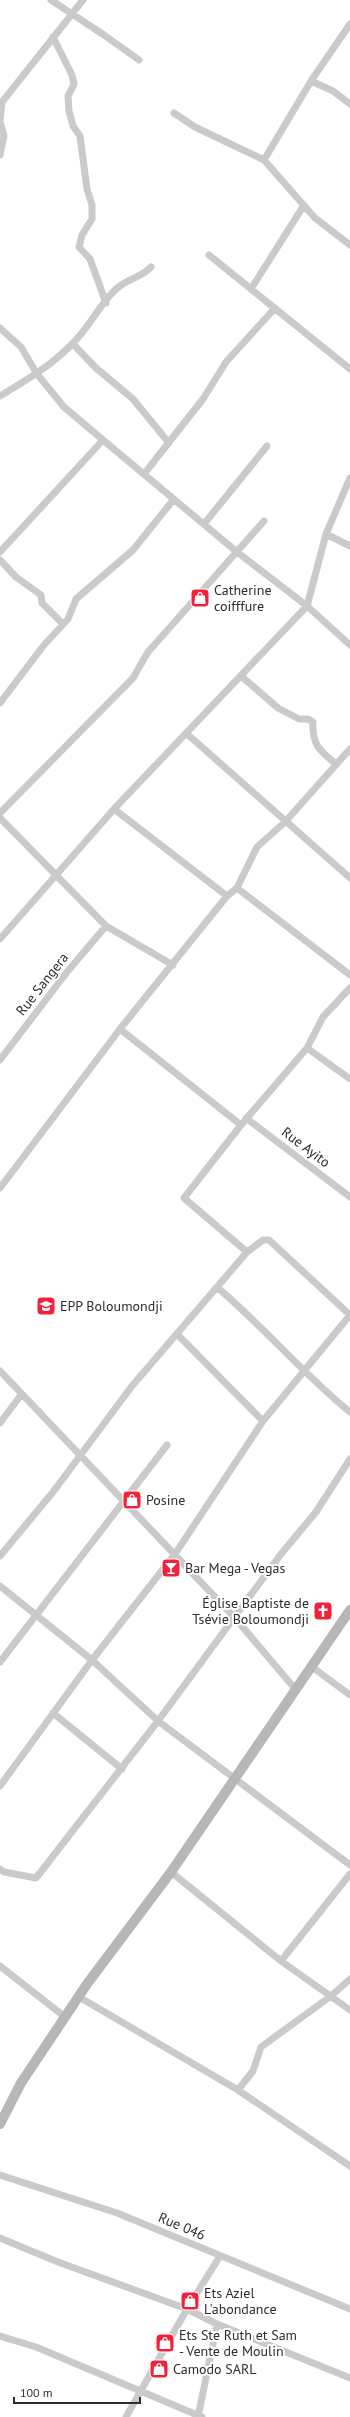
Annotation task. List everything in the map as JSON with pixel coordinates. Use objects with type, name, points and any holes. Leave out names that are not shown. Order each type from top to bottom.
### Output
[{"type":"street","points":[[51,0],[138,60]]},
{"type":"street","points":[[0,155],[4,136],[0,122],[2,102],[83,0]]},
{"type":"street","points":[[264,160],[311,81],[350,24]]},
{"type":"street","points":[[53,37],[72,75],[74,84],[68,96],[69,111],[73,126],[80,136],[87,189],[92,205],[92,219],[82,235],[79,247],[90,259],[106,303]]},
{"type":"street","points":[[311,81],[333,91],[350,104]]},
{"type":"street","points":[[174,113],[195,127],[264,160],[315,218],[350,245]]},
{"type":"street","points":[[251,289],[304,206]]},
{"type":"street","points":[[209,255],[350,369]]},
{"type":"street","points":[[0,396],[37,374],[73,344],[113,292],[128,279],[142,276],[151,267]]},
{"type":"street","points":[[144,474],[203,399],[226,362],[275,308]]},
{"type":"street","points":[[0,328],[21,346],[37,374],[64,407],[237,552],[307,606],[350,646]]},
{"type":"street","points":[[73,344],[96,368],[133,399],[169,443]]},
{"type":"street","points":[[0,552],[103,440]]},
{"type":"street","points":[[204,524],[267,446]]},
{"type":"street","points":[[0,939],[114,809],[307,606],[326,534],[350,478]]},
{"type":"street","points":[[0,703],[68,619],[76,599],[133,550],[174,499]]},
{"type":"street","points":[[0,813],[132,678],[148,652],[264,521]]},
{"type":"street","points":[[326,534],[350,546]]},
{"type":"street","points":[[0,560],[16,577],[41,595],[42,603],[63,624]]},
{"type":"street","points":[[241,676],[278,708],[299,719],[308,719],[313,722],[313,736],[320,751],[336,764]]},
{"type":"street","points":[[186,733],[350,878]]},
{"type":"street","points":[[0,1188],[120,1029],[227,896],[237,888],[257,847],[285,822],[350,749]]},
{"type":"street","points":[[114,809],[227,896]]},
{"type":"street","points":[[0,818],[57,874],[106,926],[173,965]]},
{"type":"street","points":[[237,888],[350,975]]},
{"type":"street","name":"Rue Sangera","points":[[0,1060],[67,972],[106,926]]},
{"type":"street","points":[[247,1252],[184,1198],[241,1124],[307,1048],[323,1017],[350,988]]},
{"type":"street","points":[[120,1029],[241,1124]]},
{"type":"street","points":[[307,1048],[350,1079]]},
{"type":"street","name":"Rue Ayito","points":[[246,1118],[350,1197]]},
{"type":"street","points":[[0,1556],[80,1457],[132,1386],[178,1335],[247,1252],[263,1240],[269,1240],[350,1315],[306,1371],[263,1421],[175,1554],[92,1660],[0,1786]]},
{"type":"street","points":[[218,1288],[306,1371],[326,1393],[350,1412]]},
{"type":"street","points":[[178,1335],[263,1421]]},
{"type":"street","points":[[0,1371],[80,1457],[235,1618],[296,1690]]},
{"type":"street","points":[[0,1423],[21,1394]]},
{"type":"street","points":[[0,1662],[37,1616],[167,1445]]},
{"type":"street","points":[[0,1869],[4,1872],[36,1878],[122,1769],[281,1554],[316,1512],[350,1459]]},
{"type":"street","points":[[0,1586],[92,1660],[158,1721],[350,1865]]},
{"type":"street","points":[[0,2124],[21,2083],[78,1997],[171,1872],[350,1610]]},
{"type":"street","points":[[312,1667],[350,1695]]},
{"type":"street","points":[[53,1713],[122,1769]]},
{"type":"street","points":[[171,1872],[281,1961],[350,2010]]},
{"type":"street","points":[[281,1961],[350,1874]]},
{"type":"street","points":[[0,1966],[65,2017]]},
{"type":"street","points":[[238,2090],[253,2071],[261,2047],[331,1996],[350,1979]]},
{"type":"street","points":[[78,1997],[238,2090],[350,2166]]},
{"type":"street","name":"Rue 046","points":[[0,2175],[117,2213],[350,2309]]},
{"type":"street","points":[[0,2238],[58,2262],[186,2309],[216,2324],[350,2378]]},
{"type":"street","points":[[126,2417],[186,2309],[220,2256]]},
{"type":"street","points":[[0,2336],[36,2347],[142,2390],[200,2417],[216,2324]]},
{"type":"place","name":"Catherine coifffure","points":[[200,598]]},
{"type":"place","name":"EPP Boloumondji","points":[[46,1306]]},
{"type":"place","name":"Posine","points":[[132,1500]]},
{"type":"place","name":"Bar Mega - Vegas","points":[[171,1568]]},
{"type":"place","name":"Église Baptiste de Tsévie Boloumondji","points":[[323,1611]]},
{"type":"place","name":"Ets Aziel L'abondance","points":[[190,2301]]},
{"type":"place","name":"Ets Ste Ruth et Sam - Vente de Moulin","points":[[165,2343]]},
{"type":"place","name":"Camodo SARL","points":[[159,2369]]}]
